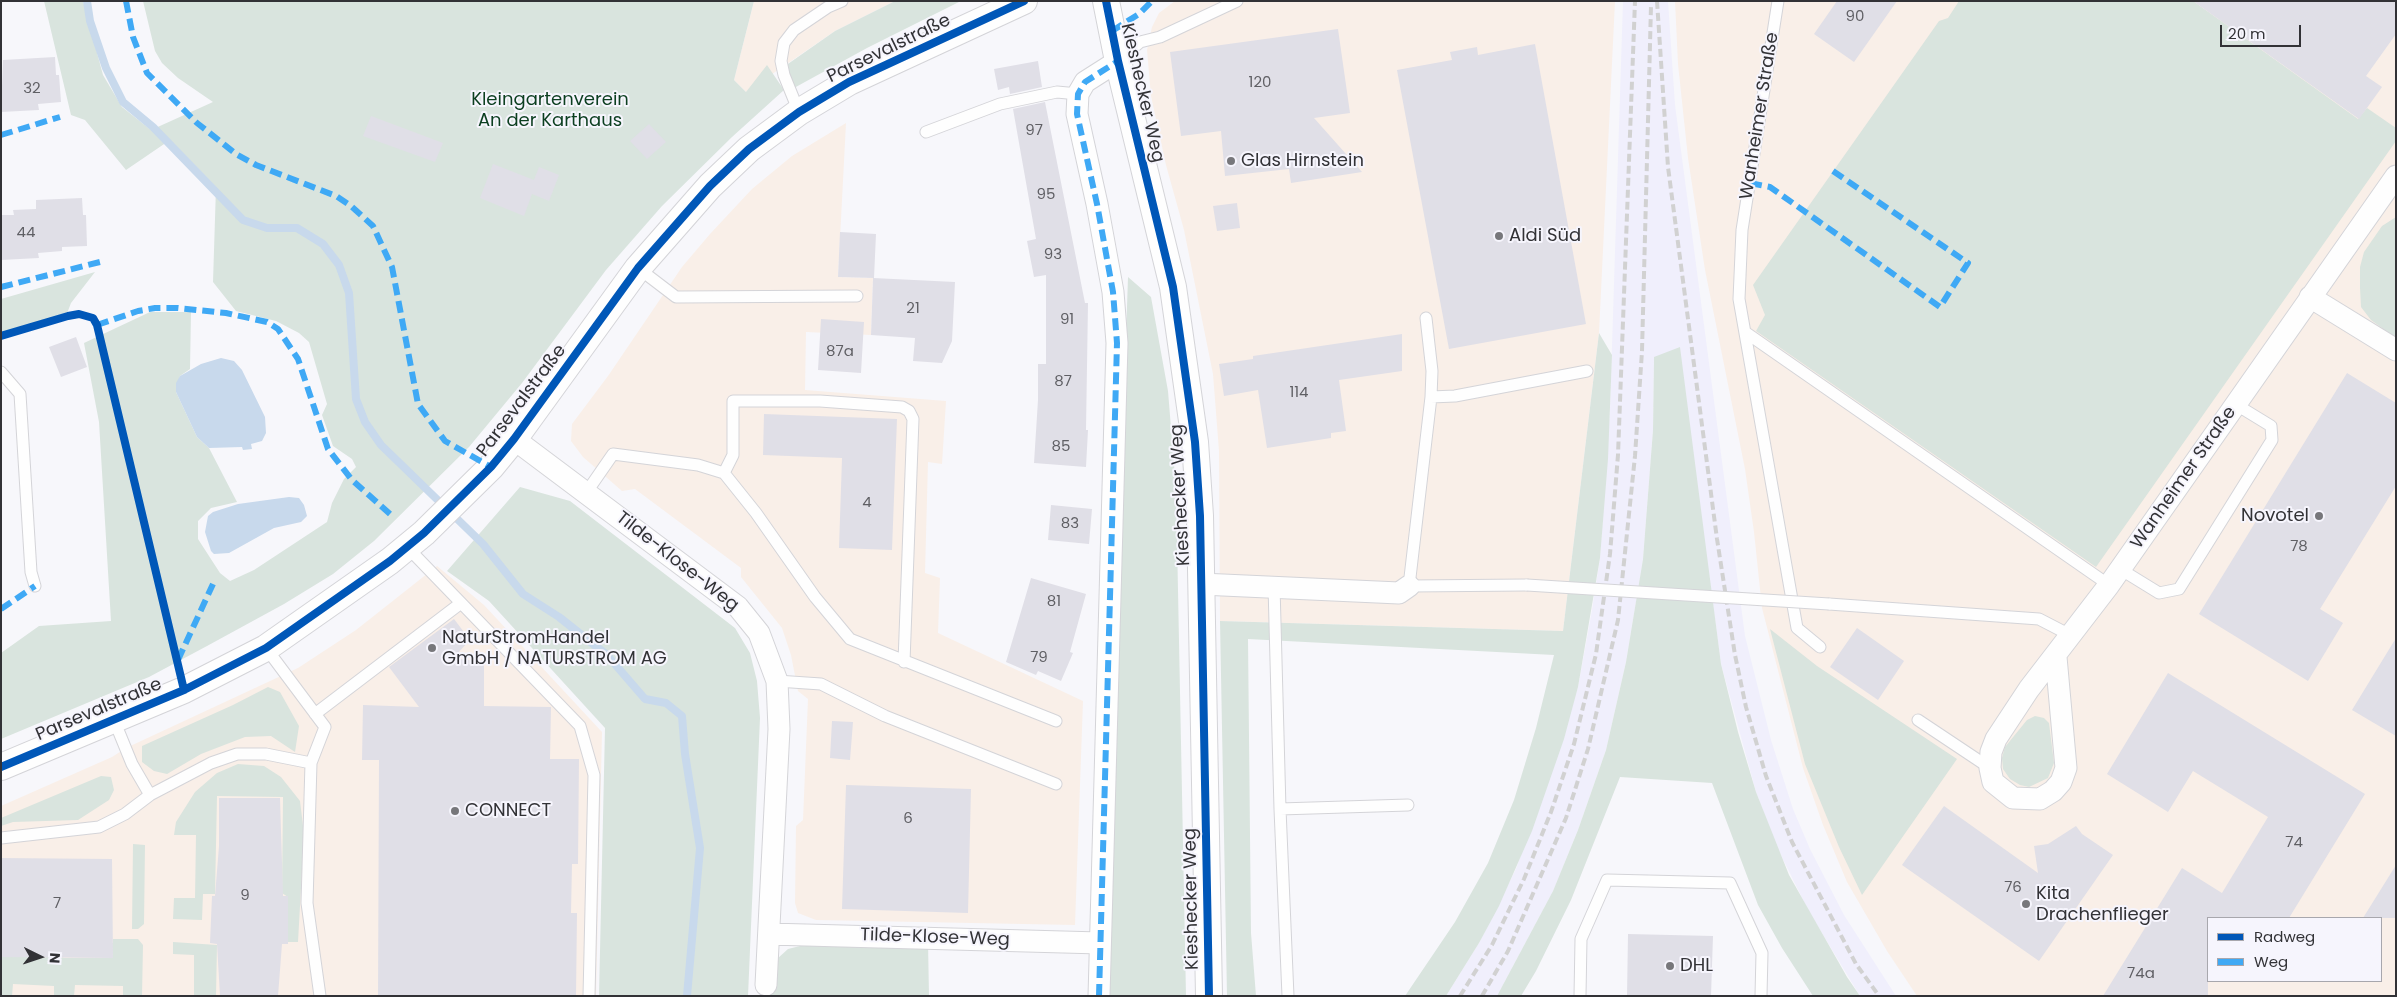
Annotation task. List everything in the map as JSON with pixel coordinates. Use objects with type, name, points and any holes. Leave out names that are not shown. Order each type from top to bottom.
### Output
[{"type":"street","name":"Parsevalstraße","points":[[1,767],[184,690],[266,648],[415,540],[473,487],[514,439],[638,268],[710,186],[749,149],[799,112],[849,82],[1024,1]]},
{"type":"street","name":"Kieshecker Weg","points":[[1106,1],[1118,61],[1173,287],[1195,442],[1200,516],[1209,996]]},
{"type":"street","name":"Kieshecker Weg","points":[[1078,94],[1085,82],[1118,61]]},
{"type":"street","points":[[1078,94],[1077,114],[1101,223],[1113,292],[1118,343],[1099,996]]},
{"type":"street","name":"Wanheimer Straße","points":[[1990,768],[1991,752],[1996,738],[2029,689],[2056,657],[2070,635],[2114,577],[2396,176]]},
{"type":"street","points":[[2310,297],[2396,350]]},
{"type":"street","name":"Tilde-Klose-Weg","points":[[514,439],[738,607],[759,633],[777,681],[779,729],[766,985]]},
{"type":"street","name":"Kieshecker Weg","points":[[1201,584],[1399,593],[1409,586]]},
{"type":"street","points":[[1990,768],[1993,782],[2013,798],[2040,800],[2053,791],[2061,782],[2066,768],[2056,657]]},
{"type":"street","name":"Tilde-Klose-Weg","points":[[769,934],[1100,943]]},
{"type":"lane","points":[[799,112],[784,75],[781,61],[784,43],[794,30],[828,7],[842,1]]},
{"type":"lane","points":[[1118,61],[1140,42],[1160,37],[1237,1]]},
{"type":"lane","name":"Wanheimer Straße","points":[[1778,1],[1742,230],[1738,299],[1797,628],[1820,647]]},
{"type":"lane","points":[[926,132],[1000,104],[1057,92],[1078,94]]},
{"type":"lane","points":[[638,268],[676,297],[857,296]]},
{"type":"lane","points":[[1409,586],[1431,396],[1432,371],[1426,318]]},
{"type":"lane","points":[[1745,332],[2114,577],[2159,593],[2179,590],[2272,440],[2271,426],[2235,404]]},
{"type":"lane","points":[[1431,396],[1455,396],[1587,370]]},
{"type":"lane","points":[[1,372],[20,394],[31,572],[35,586]]},
{"type":"lane","points":[[724,473],[734,455],[733,401],[820,401],[902,407],[909,411],[913,419],[904,662]]},
{"type":"lane","points":[[586,493],[613,454],[698,465],[724,473],[756,513],[815,597],[850,639],[1056,721]]},
{"type":"lane","points":[[415,540],[461,603],[580,726],[594,775],[589,996]]},
{"type":"lane","name":"Kieshecker Weg","points":[[1409,586],[1527,585],[2039,619],[2070,635]]},
{"type":"lane","points":[[1274,586],[1280,809],[1288,996]]},
{"type":"lane","points":[[315,714],[461,603]]},
{"type":"lane","points":[[266,648],[325,728],[311,763],[307,903],[320,996]]},
{"type":"lane","points":[[777,681],[820,684],[885,716],[1056,784]]},
{"type":"lane","points":[[114,720],[132,764],[150,795]]},
{"type":"lane","points":[[1918,720],[1990,768]]},
{"type":"lane","points":[[1,838],[99,827],[125,814],[150,795],[211,763],[237,754],[266,754],[311,763]]},
{"type":"lane","points":[[1280,809],[1408,805]]},
{"type":"lane","points":[[1580,996],[1581,940],[1607,880],[1730,883],[1762,953],[1761,996]]},
{"type":"shaded area","points":[[754,1],[895,1],[835,31],[746,92],[734,80]]},
{"type":"shaded area","points":[[1175,1],[1615,1],[1599,333],[1563,631],[1220,621],[1219,451],[1213,374],[1184,230],[1166,165],[1151,96],[1147,50],[1152,27],[1159,13]]},
{"type":"shaded area","points":[[1623,1],[1668,1],[1675,105],[1745,636],[1771,740],[1793,809],[1810,849],[1844,915],[1896,996],[1860,996],[1808,910],[1775,843],[1756,792],[1721,664],[1704,538],[1654,357],[1653,430],[1643,559],[1626,662],[1606,750],[1578,830],[1553,891],[1497,996],[1446,996],[1479,943],[1516,869],[1578,687],[1592,610],[1600,558],[1610,409]]},
{"type":"shaded area","points":[[1675,1],[2396,1],[2396,996],[1917,996],[1887,951],[1847,882],[1823,825],[1803,768],[1762,608],[1745,469],[1705,270],[1688,158],[1678,64]]},
{"type":"shaded area","points":[[846,123],[838,277],[873,278],[871,335],[806,332],[805,390],[946,401],[942,464],[928,462],[925,573],[940,578],[938,633],[1083,701],[1075,925],[816,920],[798,913],[795,903],[796,826],[803,820],[808,699],[798,691],[791,655],[782,628],[741,577],[741,568],[635,489],[622,491],[583,457],[571,441],[572,424],[608,376],[682,267],[710,234],[752,189],[792,156]]},
{"type":"shaded area","points":[[437,566],[484,605],[602,732],[596,996],[1,996],[1,806],[112,757],[126,748],[298,668],[356,630]]},
{"type":"green space","name":"Kleingartenverein An der Karthaus","points":[[44,1],[83,1],[103,75],[122,107],[151,130],[213,102],[178,78],[162,63],[155,51],[143,1],[754,1],[734,80],[746,92],[767,65],[784,90],[732,137],[662,206],[606,270],[522,383],[469,447],[374,541],[333,574],[284,604],[149,677],[1,739],[1,653],[39,626],[111,621],[99,422],[84,343],[150,312],[191,312],[190,369],[180,376],[176,392],[197,437],[209,448],[237,502],[211,508],[198,521],[198,539],[220,573],[230,581],[254,570],[327,522],[332,503],[344,479],[356,467],[352,459],[333,446],[322,415],[327,404],[309,342],[299,333],[276,321],[236,311],[213,282],[216,187],[170,140],[126,170],[85,120],[71,115]]},
{"type":"green space","points":[[895,1],[961,1],[867,48],[794,88],[785,66],[835,31]]},
{"type":"green space","points":[[1959,1],[2193,1],[2358,119],[2367,108],[2396,128],[2396,141],[2096,567],[1756,331],[1765,315],[1753,285],[1939,21],[1948,18]]},
{"type":"green space","points":[[2396,217],[2396,338],[2371,320],[2361,307],[2360,267],[2364,252],[2382,226]]},
{"type":"green space","points":[[95,272],[71,303],[66,316],[1,336],[1,299]]},
{"type":"green space","points":[[1128,277],[1151,297],[1168,391],[1176,489],[1186,996],[1104,996]]},
{"type":"green space","points":[[1599,333],[1612,355],[1608,459],[1600,558],[1578,687],[1564,739],[1532,831],[1499,906],[1479,943],[1446,996],[1405,996],[1455,922],[1488,863],[1514,800],[1536,728],[1554,655],[1248,639],[1251,933],[1256,996],[1227,996],[1220,621],[1563,631]]},
{"type":"green space","points":[[1680,347],[1721,664],[1738,732],[1756,792],[1789,875],[1847,977],[1860,996],[1813,996],[1782,948],[1758,905],[1712,783],[1620,777],[1571,900],[1536,971],[1521,996],[1497,996],[1553,891],[1578,830],[1606,750],[1626,662],[1643,559],[1653,430],[1654,357]]},
{"type":"green space","points":[[520,487],[570,501],[735,628],[750,653],[757,681],[760,718],[748,996],[599,996],[605,728],[489,601],[447,571]]},
{"type":"green space","points":[[1770,629],[1817,666],[1957,759],[1862,895],[1839,847],[1805,764]]},
{"type":"green space","points":[[268,687],[280,692],[299,726],[295,752],[271,736],[245,737],[201,754],[167,774],[154,771],[142,762],[142,746]]},
{"type":"green space","points":[[2035,716],[2044,718],[2049,723],[2054,763],[2048,778],[2029,787],[2020,785],[2010,779],[2003,769],[2002,758],[2005,747],[2027,720]]},
{"type":"green space","points":[[238,764],[264,766],[281,777],[300,801],[304,834],[298,942],[288,942],[288,897],[282,893],[283,797],[217,796],[215,894],[203,894],[202,920],[173,919],[174,898],[195,898],[196,835],[174,835],[176,822],[195,792],[217,773]]},
{"type":"green space","points":[[101,776],[111,777],[114,790],[109,800],[78,820],[13,822],[1,826],[1,818]]},
{"type":"green space","points":[[133,844],[145,845],[144,924],[138,929],[132,929]]},
{"type":"green space","points":[[113,939],[138,939],[143,945],[142,996],[123,996],[123,986],[75,985],[74,996],[54,996],[54,986],[13,984],[12,996],[1,996],[1,957],[3,954],[43,958],[47,957],[47,955],[65,958],[113,958],[113,954],[110,953],[110,943],[113,943]]},
{"type":"green space","points":[[173,942],[217,945],[216,996],[194,996],[194,955],[173,954]]},
{"type":"green space","points":[[816,942],[928,942],[929,996],[761,996],[772,992],[777,959],[788,949]]},
{"type":"water","points":[[221,358],[234,361],[242,370],[265,417],[266,433],[262,441],[251,444],[252,449],[243,450],[242,447],[209,448],[197,437],[176,392],[176,383],[180,376],[201,364]]},
{"type":"water","points":[[289,497],[299,498],[304,505],[307,516],[301,522],[274,528],[229,553],[214,554],[211,551],[205,532],[208,516],[213,512],[238,504]]},
{"type":"building","points":[[1837,1],[1897,1],[1854,62],[1814,34]]},
{"type":"building","points":[[2193,1],[2396,1],[2396,34],[2366,76],[2382,87],[2359,119]]},
{"type":"building","points":[[1338,29],[1350,113],[1314,118],[1362,172],[1291,183],[1289,169],[1225,176],[1221,131],[1181,136],[1170,52]]},
{"type":"building","name":"Aldi Süd","points":[[1535,44],[1586,324],[1449,349],[1397,70],[1452,60],[1450,52],[1477,47],[1478,55]]},
{"type":"building","points":[[55,57],[56,75],[59,75],[61,102],[38,104],[39,110],[1,112],[3,60]]},
{"type":"building","points":[[1038,61],[1042,87],[1010,94],[1009,87],[998,90],[994,69]]},
{"type":"building","points":[[1045,102],[1085,303],[1088,303],[1086,430],[1088,430],[1086,467],[1034,463],[1038,364],[1046,364],[1046,275],[1034,277],[1027,241],[1036,239],[1013,109]]},
{"type":"building","points":[[371,116],[443,143],[435,162],[363,136]]},
{"type":"building","points":[[649,124],[666,142],[647,159],[630,141]]},
{"type":"building","points":[[493,164],[534,180],[539,167],[559,175],[549,201],[532,194],[524,216],[480,198]]},
{"type":"building","points":[[82,198],[83,215],[86,215],[87,246],[62,247],[62,251],[38,253],[39,258],[1,260],[1,215],[14,215],[13,210],[36,209],[36,200]]},
{"type":"building","points":[[1237,203],[1240,228],[1217,231],[1213,206]]},
{"type":"building","points":[[840,232],[876,234],[874,278],[838,277]]},
{"type":"building","points":[[873,278],[955,282],[952,341],[942,363],[913,361],[915,338],[871,335]]},
{"type":"building","points":[[821,319],[864,322],[861,373],[818,370]]},
{"type":"building","points":[[1402,334],[1402,371],[1339,380],[1346,431],[1331,433],[1331,438],[1267,448],[1258,390],[1224,396],[1219,364],[1253,359],[1253,356]]},
{"type":"building","points":[[76,337],[87,367],[61,377],[49,347]]},
{"type":"building","points":[[2347,373],[2396,403],[2396,486],[2320,609],[2343,623],[2308,681],[2199,614]]},
{"type":"building","points":[[764,414],[897,419],[892,550],[839,548],[842,458],[763,455]]},
{"type":"building","points":[[1051,505],[1092,509],[1089,544],[1048,540]]},
{"type":"building","points":[[1031,578],[1086,594],[1070,652],[1073,653],[1061,681],[1038,671],[1036,675],[1006,662]]},
{"type":"building","points":[[454,619],[470,640],[453,658],[484,662],[484,706],[551,707],[550,759],[579,759],[578,864],[572,864],[571,913],[577,913],[576,996],[378,996],[379,760],[362,760],[363,705],[419,707],[389,667]]},
{"type":"building","points":[[1857,628],[1904,661],[1878,700],[1830,667]]},
{"type":"building","points":[[2396,638],[2396,736],[2352,710]]},
{"type":"building","points":[[2168,673],[2365,794],[2290,917],[2207,917],[2208,996],[2103,996],[2182,868],[2222,893],[2268,817],[2193,771],[2168,812],[2107,774]]},
{"type":"building","points":[[832,721],[853,722],[850,760],[830,758]]},
{"type":"building","points":[[846,785],[971,789],[968,913],[842,909]]},
{"type":"building","points":[[219,798],[280,798],[283,896],[288,896],[288,944],[282,944],[278,996],[220,996],[217,944],[210,943],[212,896],[215,896],[219,846]]},
{"type":"building","points":[[1944,806],[2038,873],[2034,846],[2048,844],[2076,826],[2082,834],[2113,855],[2039,961],[1902,865]]},
{"type":"building","points":[[1,858],[112,859],[113,958],[1,957]]},
{"type":"building","points":[[2396,865],[2396,918],[2364,917]]},
{"type":"building","name":"DHL","points":[[1628,934],[1713,936],[1711,996],[1627,996]]},
{"type":"waterway","points":[[87,1],[90,21],[106,68],[123,102],[153,127],[243,220],[267,228],[297,228],[323,244],[339,265],[349,293],[356,399],[365,422],[381,445],[483,544],[523,594],[559,617],[607,655],[645,699],[666,703],[682,716],[685,754],[700,848],[687,996]]},
{"type":"railway","points":[[1460,996],[1492,945],[1524,879],[1551,812],[1574,744],[1596,654],[1610,554],[1618,455],[1635,1]]},
{"type":"railway","points":[[1657,1],[1668,167],[1717,539],[1735,655],[1746,707],[1766,776],[1792,842],[1856,964],[1879,996]]},
{"type":"railway","points":[[1482,996],[1508,951],[1566,818],[1588,749],[1618,620],[1635,456],[1642,351],[1651,6]]},
{"type":"marked path","points":[[126,1],[133,37],[147,73],[197,123],[236,154],[256,165],[336,196],[351,206],[373,226],[392,267],[418,404],[445,441],[491,467]]},
{"type":"marked path","points":[[1112,31],[1139,14],[1152,1]]},
{"type":"marked path","points":[[1099,996],[1117,343],[1113,292],[1097,204],[1077,114],[1078,94],[1085,82],[1118,61]]},
{"type":"marked path","points":[[1,135],[60,117]]},
{"type":"marked path","points":[[1750,183],[1770,187],[1940,307],[1968,263],[1830,169]]},
{"type":"marked path","points":[[1,287],[100,262]]},
{"type":"marked path","points":[[97,325],[138,311],[155,308],[178,308],[226,313],[267,322],[278,329],[298,359],[328,449],[352,480],[390,514]]},
{"type":"marked path","points":[[178,660],[213,584]]},
{"type":"marked path","points":[[1,609],[35,586]]},
{"type":"cycle path","points":[[1,767],[184,690],[266,648],[390,561],[424,533],[491,467],[514,439],[638,268],[710,186],[749,149],[799,112],[849,82],[1024,1]]},
{"type":"cycle path","points":[[1106,1],[1118,61],[1173,287],[1195,442],[1200,516],[1209,996]]},
{"type":"cycle path","points":[[1,336],[79,314],[93,318],[97,325],[184,690]]},
{"type":"place","name":"Glas Hirnstein","points":[[1231,161]]},
{"type":"place","name":"Aldi Süd","points":[[1499,236]]},
{"type":"place","name":"Novotel","points":[[2319,516]]},
{"type":"place","name":"NaturStromHandel GmbH / NATURSTROM AG","points":[[432,648]]},
{"type":"place","name":"CONNECT","points":[[455,811]]},
{"type":"place","name":"Kita Drachenflieger","points":[[2026,904]]},
{"type":"place","name":"DHL","points":[[1670,966]]}]
